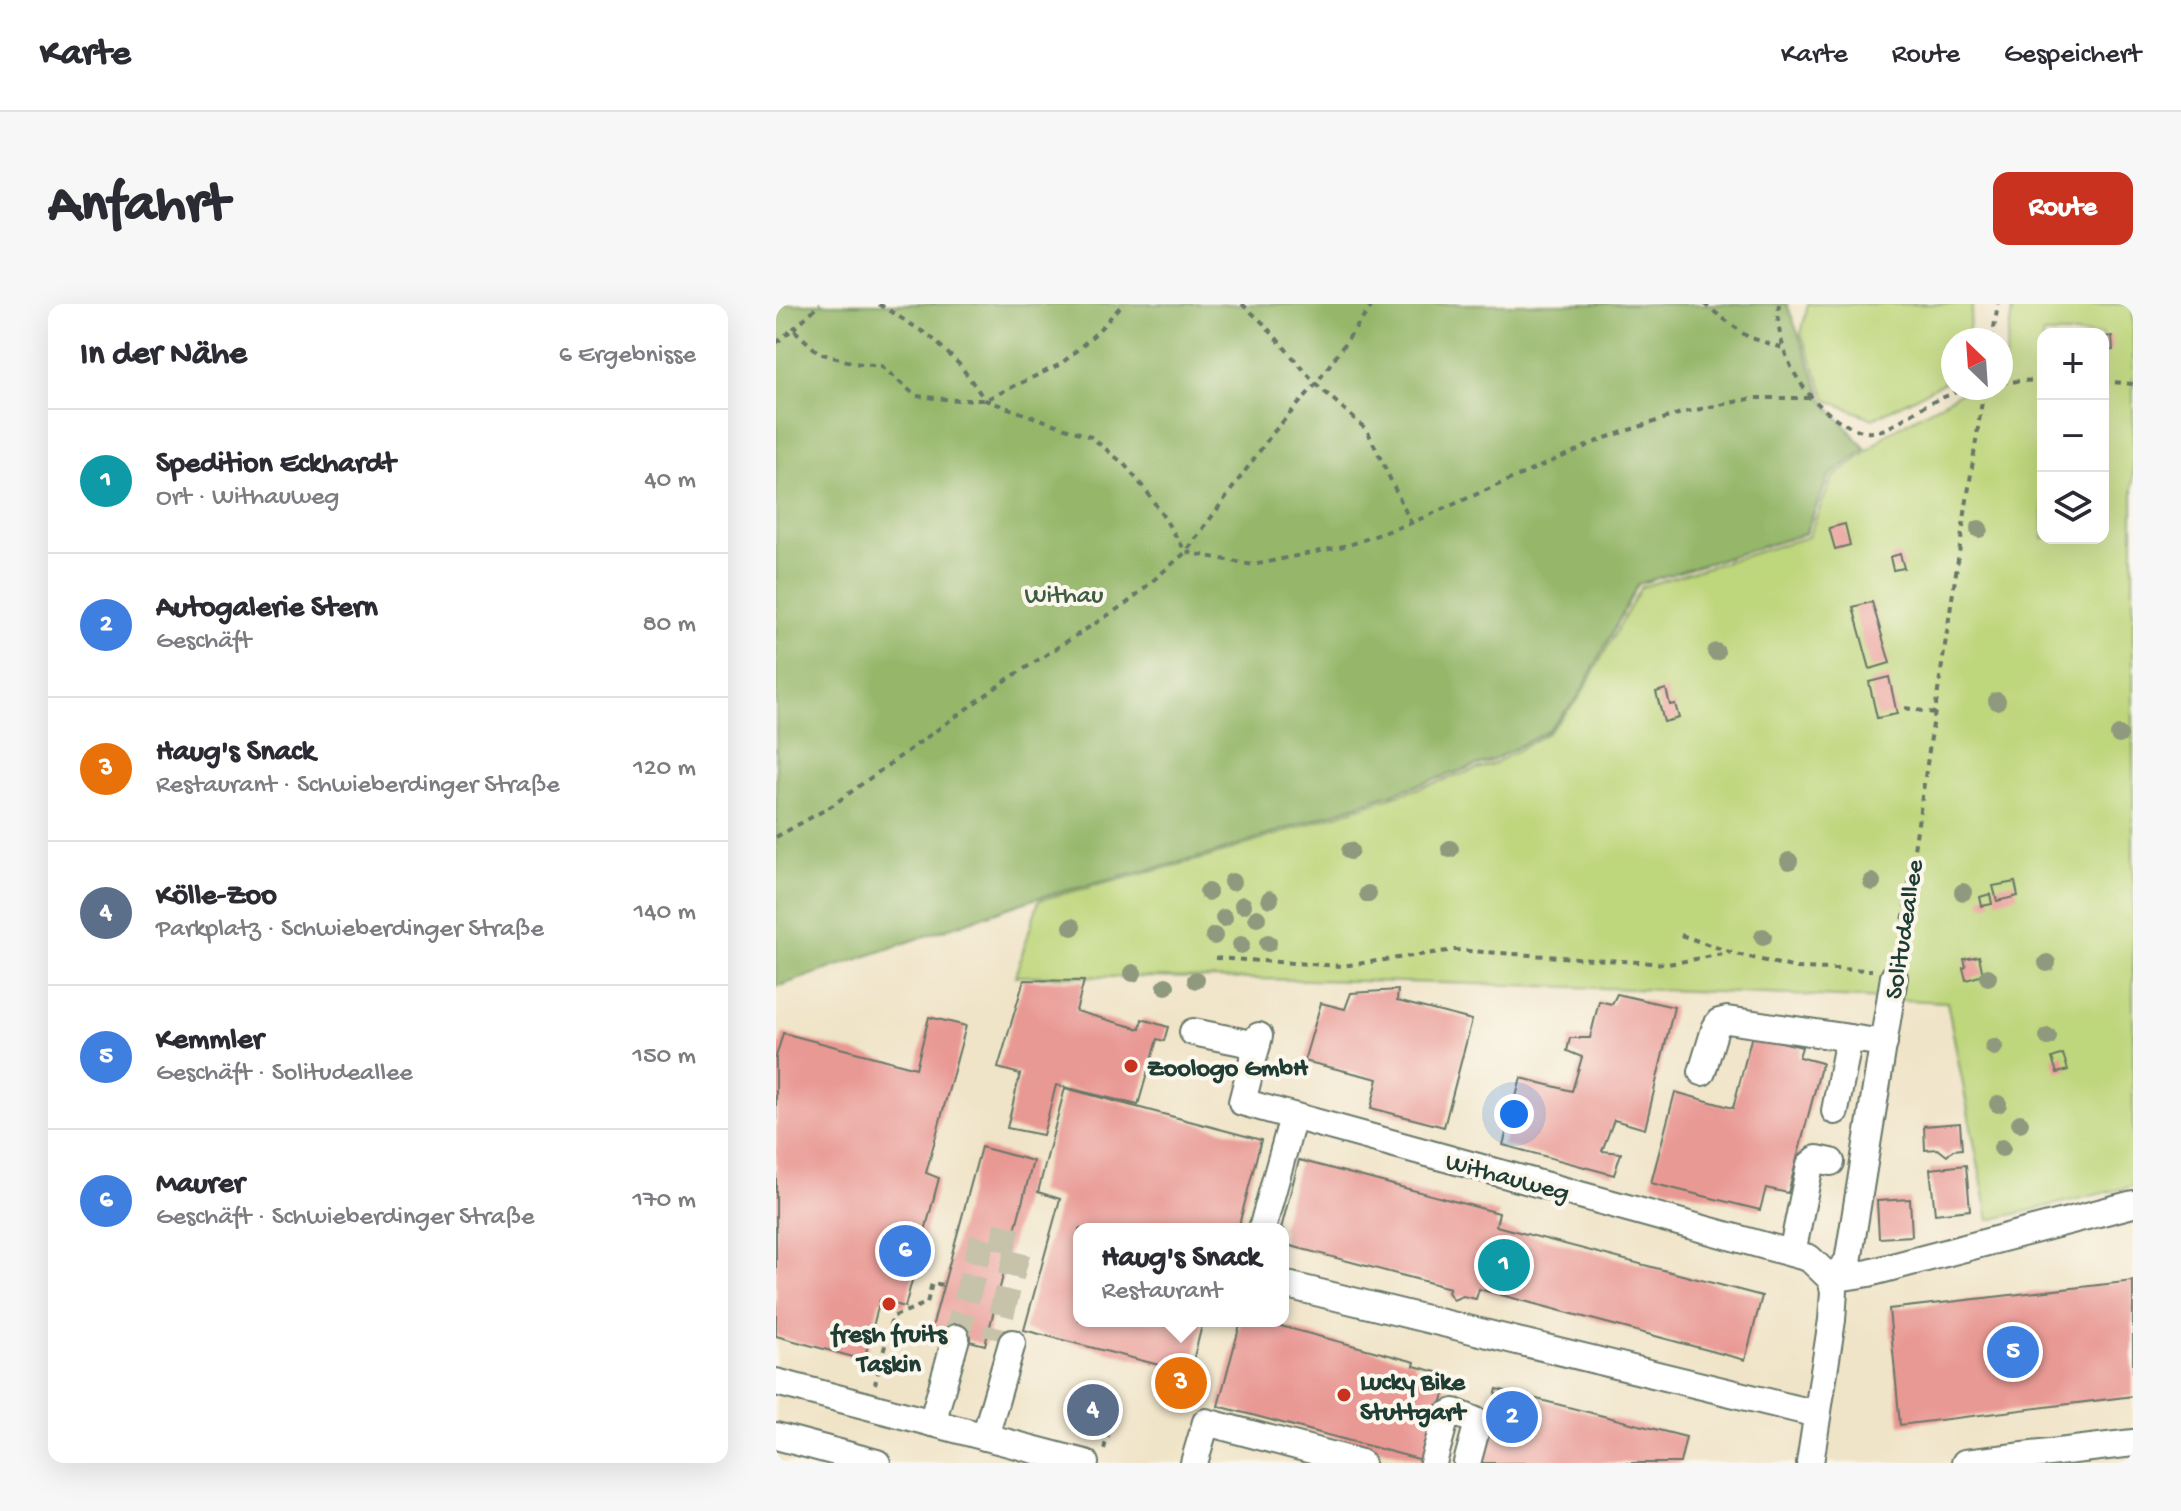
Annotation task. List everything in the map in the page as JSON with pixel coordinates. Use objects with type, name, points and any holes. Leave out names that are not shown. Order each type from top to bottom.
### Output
[{"type":"street","name":"Solitudeallee","points":[[1831,1279],[1848,1262],[1894,977]]},
{"type":"street","points":[[1702,1072],[1715,1029],[1719,1022],[1727,1020],[1884,1043]]},
{"type":"street","name":"Withauweg","points":[[1193,1032],[1258,1041],[1242,1102],[1809,1258],[1831,1279]]},
{"type":"street","points":[[1835,1111],[1849,1038]]},
{"type":"street","points":[[1264,1223],[1293,1117]]},
{"type":"street","points":[[1792,1253],[1810,1165],[1817,1159],[1831,1162]]},
{"type":"street","points":[[1810,1463],[1832,1320],[1834,1291],[1831,1279],[1869,1273],[2133,1204]]},
{"type":"street","points":[[1289,1285],[1817,1414]]},
{"type":"street","points":[[932,1423],[956,1338]]},
{"type":"street","points":[[978,1435],[1003,1341]]},
{"type":"street","points":[[776,1382],[978,1435],[1094,1457]]},
{"type":"street","points":[[1433,1463],[1446,1416],[1454,1412],[1476,1421],[1467,1463]]},
{"type":"street","points":[[1194,1463],[1206,1422],[1361,1463]]},
{"type":"street","points":[[776,1436],[868,1462]]},
{"type":"street","points":[[1965,1463],[2133,1443]]},
{"type":"path","points":[[776,343],[820,304]]},
{"type":"path","points":[[879,304],[931,337],[960,365],[985,400]]},
{"type":"path","points":[[985,400],[1061,364],[1123,304]]},
{"type":"path","points":[[1242,304],[1263,323],[1316,384],[1367,430],[1411,523]]},
{"type":"path","points":[[776,837],[830,807],[1005,681],[1127,603],[1186,552],[1272,434],[1316,384],[1373,304]]},
{"type":"path","points":[[1704,304],[1748,337],[1783,348]]},
{"type":"path","points":[[1779,304],[1777,320],[1783,348],[1811,398],[1829,416],[1857,430],[1872,432],[1892,425],[1941,398]]},
{"type":"path","points":[[1994,328],[1998,304]]},
{"type":"path","points":[[793,329],[819,353],[854,363],[881,366],[916,396],[985,400],[1091,437],[1124,464],[1148,493],[1186,552],[1253,565],[1349,545],[1411,523],[1605,438],[1681,413],[1754,398],[1811,398]]},
{"type":"path","points":[[2013,381],[2037,380]]},
{"type":"path","points":[[2109,382],[2133,384]]},
{"type":"path","name":"Solitudeallee","points":[[1894,977],[1982,400]]},
{"type":"path","points":[[1905,708],[1935,713]]},
{"type":"path","points":[[1681,935],[1732,953],[1796,968],[1875,970],[1894,977]]},
{"type":"path","points":[[1215,958],[1342,966],[1454,950],[1668,964],[1732,953]]},
{"type":"path","points":[[887,1338],[892,1317],[927,1303],[932,1283],[944,1285]]},
{"type":"path","points":[[1094,1457],[1113,1416]]},
{"type":"green space","name":"Withau","points":[[776,304],[1787,304],[1824,402],[1866,449],[1829,476],[1805,534],[1638,584],[1578,697],[1548,731],[1493,760],[1208,855],[1037,898],[776,987]]},
{"type":"green space","points":[[1808,304],[1973,304],[1969,328],[1941,328],[1941,384],[1873,419],[1827,400],[1801,334]]},
{"type":"green space","points":[[2013,304],[2133,304],[2133,1186],[1989,1220],[1947,1002],[1481,984],[1015,976],[1039,900],[1209,857],[1495,763],[1548,733],[1579,698],[1641,587],[1808,537],[1832,478],[1886,434],[1947,400],[2013,400],[2013,328],[2010,328]]},
{"type":"building","points":[[2109,336],[2112,336],[2113,350],[2109,350]]},
{"type":"building","points":[[1845,524],[1850,545],[1835,549],[1829,528]]},
{"type":"building","points":[[1900,554],[1904,568],[1893,570],[1890,557]]},
{"type":"building","points":[[1872,602],[1890,663],[1870,669],[1853,607]]},
{"type":"building","points":[[1889,677],[1897,714],[1877,718],[1869,682]]},
{"type":"building","points":[[1666,689],[1670,705],[1675,704],[1679,718],[1664,722],[1656,692]]},
{"type":"building","points":[[2015,882],[2018,896],[1997,901],[1993,886]]},
{"type":"building","points":[[1990,894],[1992,904],[1982,906],[1980,897]]},
{"type":"building","points":[[1979,956],[1983,975],[1966,980],[1964,959]]},
{"type":"building","points":[[1024,980],[1084,981],[1076,1011],[1140,1029],[1142,1019],[1168,1027],[1164,1041],[1157,1039],[1138,1105],[1056,1085],[1043,1135],[1007,1128],[1020,1074],[998,1068]]},
{"type":"building","points":[[1398,990],[1397,1001],[1472,1020],[1444,1127],[1371,1108],[1378,1079],[1304,1061],[1321,1003],[1345,1009],[1351,993]]},
{"type":"building","points":[[1617,994],[1674,1007],[1645,1129],[1614,1120],[1602,1151],[1621,1153],[1614,1175],[1503,1145],[1521,1078],[1572,1091],[1582,1057],[1567,1051],[1570,1038],[1590,1038],[1599,1001],[1612,1004]]},
{"type":"building","points":[[929,1017],[966,1026],[926,1173],[939,1178],[905,1307],[880,1300],[864,1360],[776,1336],[776,1057],[783,1033],[916,1068]]},
{"type":"building","points":[[1752,1035],[1802,1047],[1799,1057],[1822,1063],[1788,1193],[1766,1188],[1760,1210],[1651,1183],[1675,1092],[1733,1108]]},
{"type":"building","points":[[2063,1054],[2068,1070],[2057,1073],[2052,1058]]},
{"type":"building","points":[[1065,1088],[1261,1140],[1240,1223],[1073,1223],[1073,1327],[1202,1327],[1190,1373],[1024,1330],[1060,1199],[1038,1192]]},
{"type":"building","points":[[1960,1123],[1962,1149],[1953,1150],[1947,1156],[1938,1149],[1925,1150],[1924,1126]]},
{"type":"building","points":[[981,1147],[1033,1161],[985,1345],[931,1331]]},
{"type":"building","points":[[1299,1160],[1499,1213],[1496,1226],[1762,1296],[1745,1360],[1479,1289],[1476,1299],[1463,1296],[1453,1300],[1448,1292],[1450,1288],[1289,1246],[1289,1223],[1283,1223]]},
{"type":"building","points":[[1966,1165],[1970,1210],[1935,1214],[1930,1169]]},
{"type":"building","points":[[1910,1199],[1912,1236],[1879,1238],[1877,1201]]},
{"type":"building","points":[[2133,1281],[2133,1396],[1900,1425],[1889,1309]]},
{"type":"building","points":[[1239,1327],[1284,1327],[1415,1362],[1414,1366],[1449,1375],[1426,1461],[1218,1406]]},
{"type":"building","points":[[1497,1389],[1686,1437],[1680,1463],[1478,1463]]},
{"type":"tunnel","points":[[956,1338],[984,1233],[1020,1242],[995,1339]]},
{"type":"place","name":"Zoologo GmbH","points":[[1131,1066]]},
{"type":"place","name":"Maurer","points":[[905,1251]]},
{"type":"place","name":"Spedition Eckhardt","points":[[1504,1265]]},
{"type":"place","name":"fresh fruits Taskin","points":[[889,1304]]},
{"type":"place","name":"Kemmler","points":[[2013,1352]]},
{"type":"place","name":"Haug's Snack","points":[[1181,1383]]},
{"type":"place","name":"Lucky Bike Stuttgart","points":[[1344,1395]]},
{"type":"place","name":"Kölle-Zoo","points":[[1093,1410]]},
{"type":"place","name":"Autogalerie Stern","points":[[1512,1417]]}]
